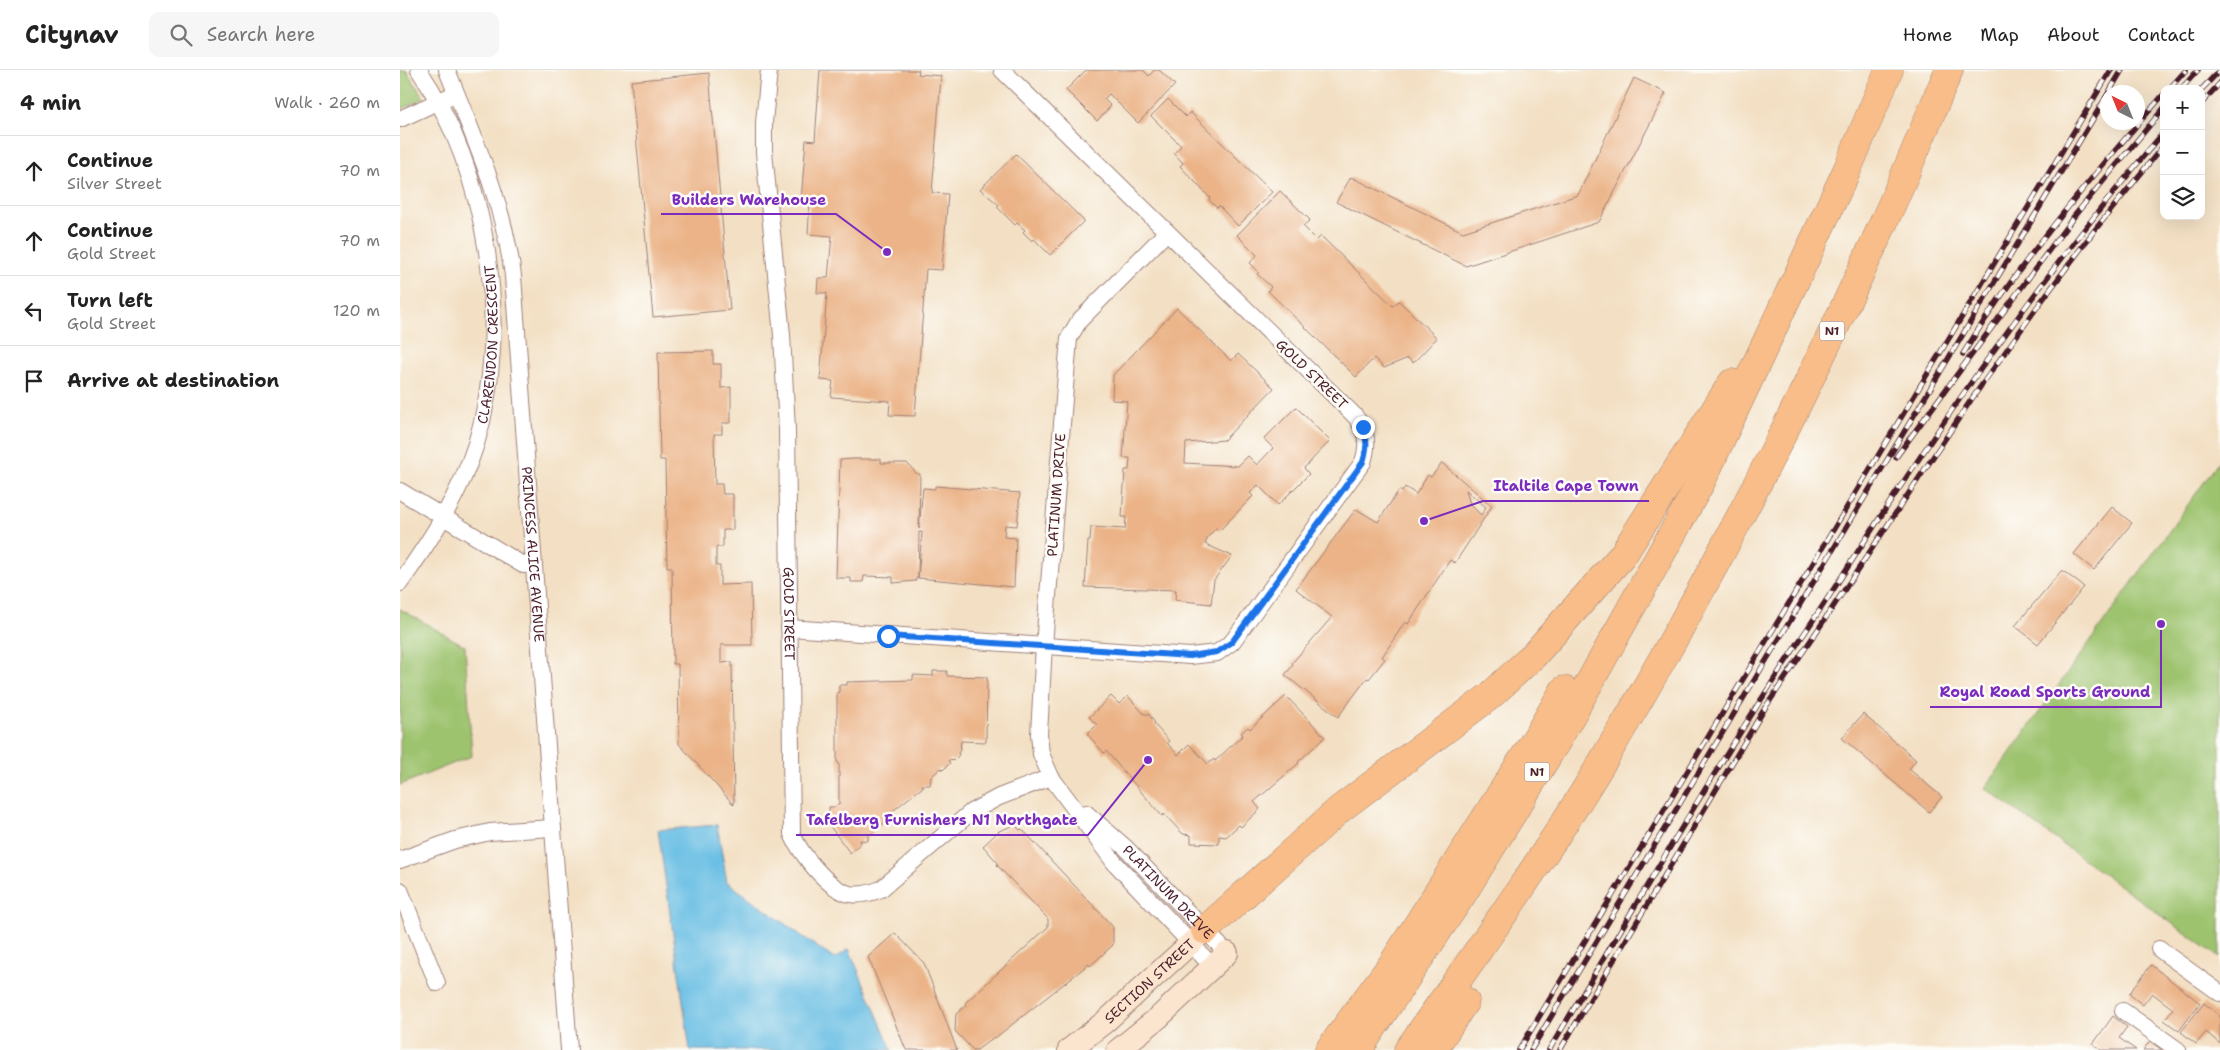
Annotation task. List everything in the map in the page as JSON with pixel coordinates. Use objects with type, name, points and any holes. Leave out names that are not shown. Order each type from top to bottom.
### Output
[{"type":"highway","name":"N1","points":[[1358,1050],[1462,895],[1558,739],[1700,484],[1847,170],[1889,70]]},
{"type":"highway","name":"N1","points":[[1408,1050],[1525,882],[1594,775],[1696,598],[1791,417],[1883,225],[1948,70]]},
{"type":"highway","points":[[1198,936],[1340,809],[1490,696],[1540,649],[1622,556],[1790,291]]},
{"type":"highway","points":[[1329,1050],[1393,963],[1535,740],[1629,578],[1700,484]]},
{"type":"highway","points":[[1433,1050],[1486,968],[1525,882]]},
{"type":"street","name":"CLARENDON CRESCENT","points":[[400,583],[443,517],[462,482],[476,443],[488,382],[491,343],[490,271],[483,224],[470,174],[456,138],[438,101],[419,70]]},
{"type":"street","name":"PRINCESS ALICE AVENUE","points":[[447,70],[486,168],[502,216],[510,253],[569,1050]]},
{"type":"street","name":"GOLD STREET","points":[[769,70],[764,123],[764,152],[782,335],[787,430],[792,834],[798,848],[831,884],[849,894],[864,895],[881,889],[971,812],[999,797],[1051,777]]},
{"type":"street","name":"GOLD STREET","points":[[789,628],[1190,656],[1217,652],[1232,642],[1363,462],[1367,450],[1366,436],[1363,427],[1355,416],[1002,70]]},
{"type":"street","points":[[400,119],[456,94]]},
{"type":"street","name":"PLATINUM DRIVE","points":[[1167,232],[1079,321],[1069,338],[1044,645],[1039,734],[1041,754],[1051,777],[1062,792],[1126,848],[1220,960]]},
{"type":"street","points":[[491,343],[518,341]]},
{"type":"street","points":[[400,491],[523,565],[534,564]]},
{"type":"street","points":[[400,860],[455,840],[490,832],[552,828]]},
{"type":"street","points":[[400,890],[437,983]]},
{"type":"street","name":"SECTION STREET","points":[[1069,1050],[1113,1014],[1198,936]]},
{"type":"street","points":[[2159,949],[2220,993]]},
{"type":"street","points":[[1118,1050],[1158,1018],[1220,960]]},
{"type":"street","points":[[2123,1010],[2178,1050]]},
{"type":"green space","points":[[400,70],[406,70],[424,98],[400,110]]},
{"type":"green space","points":[[2220,460],[2220,958],[1985,788]]},
{"type":"green space","points":[[400,609],[465,646],[472,756],[400,785]]},
{"type":"water","points":[[717,825],[727,882],[834,959],[849,949],[892,1050],[690,1050],[658,830]]},
{"type":"building","points":[[820,70],[919,70],[918,74],[941,76],[932,193],[948,194],[942,270],[926,269],[915,416],[889,415],[890,401],[831,397],[833,381],[820,380],[827,293],[817,293],[818,278],[828,278],[832,236],[808,234],[810,201],[801,200],[806,140],[815,141]]},
{"type":"building","points":[[1086,70],[1143,70],[1149,76],[1154,70],[1159,70],[1175,85],[1138,123],[1109,94],[1104,99],[1111,106],[1097,121],[1066,90]]},
{"type":"building","points":[[709,73],[730,310],[653,317],[631,81]]},
{"type":"building","points":[[1634,78],[1666,93],[1599,222],[1466,266],[1336,202],[1351,177],[1463,232],[1578,195]]},
{"type":"building","points":[[1168,99],[1186,117],[1190,112],[1272,192],[1238,226],[1219,206],[1217,208],[1209,200],[1210,198],[1180,166],[1183,163],[1174,153],[1181,146],[1151,116]]},
{"type":"building","points":[[1016,154],[1084,221],[1050,255],[1034,239],[1032,241],[1023,232],[1025,230],[1017,223],[1015,225],[997,207],[999,205],[980,189]]},
{"type":"building","points":[[1280,191],[1310,220],[1303,226],[1317,240],[1321,236],[1393,306],[1399,301],[1437,338],[1413,363],[1408,358],[1384,368],[1374,358],[1356,377],[1268,291],[1271,287],[1257,274],[1259,272],[1250,263],[1257,255],[1237,235]]},
{"type":"building","points":[[1177,308],[1231,361],[1238,354],[1274,388],[1224,440],[1186,443],[1185,463],[1238,466],[1248,456],[1257,465],[1273,448],[1264,439],[1296,407],[1330,441],[1304,468],[1309,474],[1278,505],[1258,485],[1250,493],[1253,496],[1219,531],[1216,528],[1208,537],[1205,544],[1232,556],[1214,580],[1211,604],[1175,600],[1176,590],[1085,587],[1088,541],[1090,541],[1091,527],[1125,529],[1126,517],[1122,517],[1125,470],[1129,470],[1130,458],[1123,458],[1127,401],[1112,400],[1113,375]]},
{"type":"building","points":[[713,351],[713,364],[721,364],[721,388],[731,387],[731,423],[722,423],[722,434],[714,434],[715,484],[722,484],[723,494],[733,494],[733,530],[723,530],[723,547],[716,547],[716,566],[720,566],[720,585],[751,584],[752,645],[721,645],[721,663],[732,662],[734,805],[679,744],[678,664],[673,664],[672,567],[667,567],[665,460],[660,460],[658,352]]},
{"type":"building","points":[[881,459],[881,463],[907,463],[917,474],[920,474],[919,529],[923,488],[935,489],[935,486],[1020,493],[1017,526],[1005,525],[1004,537],[1016,538],[1014,587],[918,578],[916,578],[916,581],[893,583],[893,577],[864,576],[863,582],[851,582],[851,578],[836,578],[840,460]],"holes":[[[919,532],[922,532],[918,578]]]},
{"type":"building","points":[[1442,463],[1492,506],[1455,563],[1450,560],[1408,624],[1405,622],[1382,657],[1385,659],[1369,679],[1367,678],[1338,717],[1285,675],[1293,665],[1292,663],[1332,617],[1296,589],[1356,509],[1378,522],[1399,490],[1402,492],[1405,487],[1416,494],[1428,475],[1431,477]],"holes":[[[1466,490],[1486,507],[1481,515],[1470,504]]]},
{"type":"building","points":[[2112,507],[2132,523],[2094,570],[2074,554]]},
{"type":"building","points":[[2062,570],[2084,587],[2038,644],[2015,626]]},
{"type":"building","points":[[933,671],[947,671],[947,676],[987,677],[986,742],[961,741],[959,755],[953,761],[951,759],[948,761],[950,763],[943,770],[941,768],[931,777],[930,785],[922,785],[923,787],[886,816],[888,819],[870,835],[868,833],[868,841],[860,840],[861,843],[850,853],[829,825],[829,807],[836,807],[839,804],[837,692],[839,693],[839,685],[847,685],[847,682],[913,680],[913,675],[933,676]]},
{"type":"building","points":[[1111,696],[1119,704],[1128,696],[1144,714],[1149,714],[1154,724],[1169,741],[1167,743],[1178,755],[1189,744],[1208,764],[1214,759],[1215,761],[1243,735],[1241,733],[1248,727],[1250,729],[1286,696],[1325,737],[1299,763],[1254,802],[1260,809],[1241,827],[1239,825],[1226,837],[1219,836],[1219,844],[1191,843],[1191,835],[1183,834],[1164,814],[1162,816],[1106,751],[1104,753],[1087,734],[1097,725],[1089,717]]},
{"type":"building","points":[[1863,714],[1916,760],[1909,769],[1942,797],[1929,812],[1842,738]]},
{"type":"building","points":[[1015,825],[1020,830],[1022,829],[1113,927],[1113,945],[1090,966],[1089,964],[995,1038],[977,1050],[973,1050],[955,1031],[956,1014],[966,1005],[965,1003],[1048,927],[1048,919],[997,865],[998,863],[983,846],[999,831]]},
{"type":"building","points":[[895,933],[924,963],[957,1050],[906,1050],[868,957]]},
{"type":"building","points":[[2151,965],[2200,1003],[2179,1031],[2164,1020],[2173,1009],[2152,993],[2143,1005],[2129,994]]},
{"type":"building","points":[[2204,1003],[2220,1016],[2220,1044],[2206,1032],[2196,1044],[2181,1032]]},
{"type":"building","points":[[2113,1016],[2127,1027],[2119,1038],[2136,1050],[2101,1050],[2093,1044]]},
{"type":"building","points":[[2150,1041],[2162,1050],[2143,1050]]},
{"type":"railway","points":[[1519,1050],[2111,70]]},
{"type":"railway","points":[[2113,85],[2122,70]]},
{"type":"railway","points":[[2173,85],[2186,70]]},
{"type":"railway","points":[[2185,85],[2198,70]]},
{"type":"railway","points":[[2205,86],[2220,70]]},
{"type":"railway","points":[[2205,100],[2220,83]]},
{"type":"railway","points":[[1963,354],[1985,319],[2033,252],[2110,156],[2160,99]]},
{"type":"railway","points":[[1531,1050],[2100,107]]},
{"type":"railway","points":[[1896,457],[2075,215],[2160,113]]},
{"type":"railway","points":[[1549,1050],[1739,733],[1912,469],[2033,297],[2075,241],[2160,137]]},
{"type":"railway","points":[[1560,1050],[1765,708],[1971,400],[2094,231],[2160,150]]},
{"type":"place","name":"Builders Warehouse","points":[[887,252]]},
{"type":"place","name":"Italtile Cape Town","points":[[1424,521]]},
{"type":"place","name":"Royal Road Sports Ground","points":[[2161,624]]},
{"type":"place","name":"Tafelberg Furnishers N1 Northgate","points":[[1148,760]]},
{"type":"route","points":[[888,636],[1190,656],[1217,652],[1232,642],[1363,462],[1367,450],[1363,427]]}]
